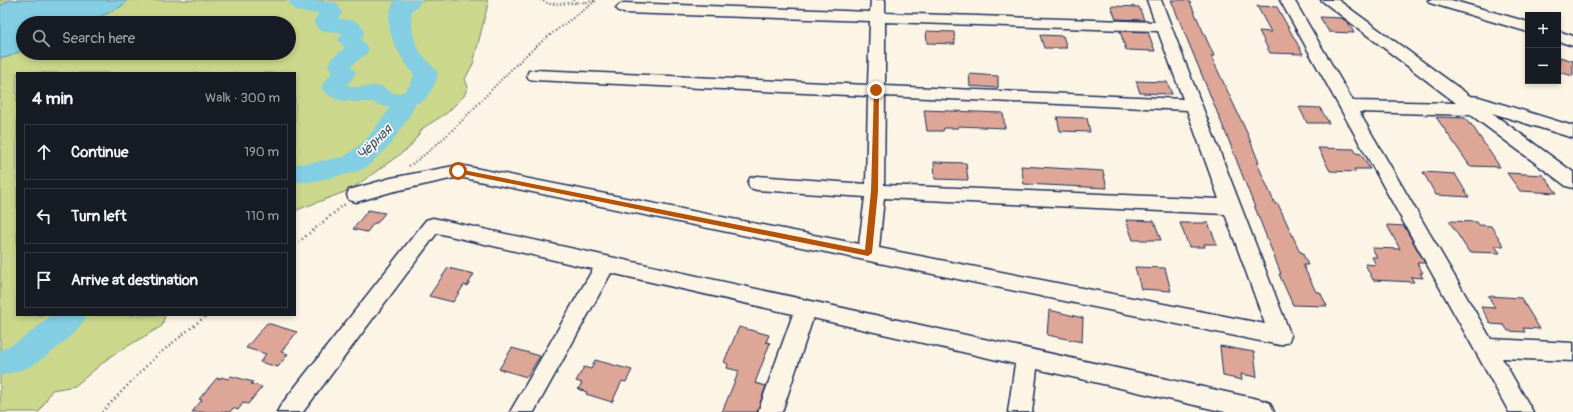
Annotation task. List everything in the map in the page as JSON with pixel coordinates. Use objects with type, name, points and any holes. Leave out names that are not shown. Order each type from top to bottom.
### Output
[{"type":"street","points":[[868,253],[875,191],[878,0]]},
{"type":"street","points":[[356,195],[391,185],[458,171],[1280,336],[1154,0]]},
{"type":"street","points":[[1287,0],[1521,412]]},
{"type":"street","points":[[1328,0],[1573,181]]},
{"type":"street","points":[[1435,0],[1525,27]]},
{"type":"street","points":[[624,8],[1164,27]]},
{"type":"street","points":[[1561,37],[1573,41]]},
{"type":"street","points":[[535,76],[1194,105]]},
{"type":"street","points":[[1460,97],[1573,132]]},
{"type":"street","points":[[1348,106],[1475,109]]},
{"type":"street","points":[[757,184],[875,191],[1232,207]]},
{"type":"street","points":[[289,412],[433,225],[1262,411]]},
{"type":"street","points":[[522,412],[606,264]]},
{"type":"street","points":[[770,412],[806,308]]},
{"type":"street","points":[[1486,348],[1573,352]]},
{"type":"street","points":[[1020,412],[1027,358]]},
{"type":"path","points":[[540,0],[550,4],[596,1]]},
{"type":"path","points":[[564,4],[572,0],[578,3]]},
{"type":"path","points":[[406,168],[437,146],[471,114],[524,58],[596,1]]},
{"type":"path","points":[[296,244],[356,195]]},
{"type":"path","points":[[102,412],[154,358],[206,316]]},
{"type":"green space","points":[[0,0],[487,0],[488,4],[473,64],[465,79],[468,87],[464,96],[447,113],[423,128],[409,148],[350,190],[296,212],[296,72],[16,72],[16,316],[165,316],[162,326],[111,356],[75,386],[52,390],[39,412],[0,412]]},
{"type":"water","points":[[10,0],[127,0],[122,6],[102,16],[16,16],[16,53],[8,57],[0,58],[0,6]]},
{"type":"building","points":[[1171,0],[1189,0],[1214,56],[1211,56],[1248,135],[1259,163],[1257,163],[1275,204],[1278,204],[1300,252],[1302,252],[1308,265],[1303,265],[1316,292],[1320,292],[1327,306],[1293,305],[1279,274],[1281,274],[1229,141]]},
{"type":"building","points":[[1111,6],[1139,7],[1144,20],[1116,19]]},
{"type":"building","points":[[1257,6],[1277,7],[1303,54],[1270,53],[1259,31],[1271,32]]},
{"type":"building","points":[[1320,17],[1341,18],[1348,22],[1354,33],[1329,32]]},
{"type":"building","points":[[926,31],[954,32],[955,44],[927,43]]},
{"type":"building","points":[[1120,31],[1148,32],[1155,51],[1126,50]]},
{"type":"building","points":[[1040,35],[1063,36],[1067,48],[1044,48]]},
{"type":"building","points":[[1561,57],[1573,61],[1573,76],[1561,73]]},
{"type":"building","points":[[969,74],[998,76],[998,88],[970,86]]},
{"type":"building","points":[[1136,81],[1167,82],[1172,94],[1140,93]]},
{"type":"building","points":[[1299,107],[1320,108],[1329,123],[1307,123]]},
{"type":"building","points":[[924,110],[1003,113],[1005,128],[958,126],[958,128],[944,128],[943,131],[927,131]]},
{"type":"building","points":[[1057,117],[1087,118],[1090,132],[1060,131]]},
{"type":"building","points":[[1436,117],[1465,118],[1469,124],[1471,124],[1500,167],[1470,166]]},
{"type":"building","points":[[1318,148],[1354,149],[1356,153],[1361,154],[1370,169],[1354,169],[1356,172],[1330,171]]},
{"type":"building","points":[[934,162],[966,163],[968,180],[935,179]]},
{"type":"building","points":[[1021,166],[1103,171],[1107,188],[1024,184]]},
{"type":"building","points":[[1423,172],[1455,174],[1469,197],[1436,195]]},
{"type":"building","points":[[1507,173],[1543,175],[1557,193],[1520,191]]},
{"type":"building","points":[[368,210],[385,213],[367,232],[353,229]]},
{"type":"building","points":[[1126,220],[1154,221],[1161,240],[1133,240]]},
{"type":"building","points":[[1449,221],[1477,222],[1479,225],[1491,226],[1504,246],[1495,246],[1500,253],[1469,252]]},
{"type":"building","points":[[1180,223],[1208,223],[1217,244],[1204,244],[1205,247],[1189,247]]},
{"type":"building","points":[[1387,225],[1404,226],[1425,263],[1417,263],[1423,273],[1420,273],[1423,278],[1411,277],[1414,282],[1373,280],[1365,264],[1376,265],[1372,257],[1377,257],[1372,248],[1400,249]]},
{"type":"building","points":[[1135,267],[1165,268],[1171,291],[1141,289]]},
{"type":"building","points":[[448,268],[474,274],[467,286],[464,285],[453,302],[429,296]]},
{"type":"building","points":[[1488,296],[1521,298],[1540,329],[1523,328],[1525,332],[1508,331],[1504,325],[1491,324],[1481,307],[1495,308]]},
{"type":"building","points":[[1049,310],[1083,318],[1082,342],[1047,335]]},
{"type":"building","points":[[267,323],[297,332],[281,352],[288,354],[278,367],[260,362],[266,354],[246,348]]},
{"type":"building","points":[[739,327],[769,335],[766,342],[770,343],[755,383],[766,386],[757,412],[722,412],[739,371],[727,368],[728,364],[724,362]]},
{"type":"building","points":[[1220,346],[1254,352],[1257,377],[1241,374],[1242,380],[1223,376]]},
{"type":"building","points":[[512,348],[540,356],[527,377],[499,369]]},
{"type":"building","points":[[595,360],[632,370],[626,382],[622,381],[612,402],[586,394],[587,392],[578,389],[582,383],[576,381],[584,367],[591,369]]},
{"type":"building","points":[[231,376],[253,382],[251,384],[262,387],[248,404],[243,403],[238,410],[233,408],[230,412],[192,412],[202,400],[199,399],[217,378],[220,379],[221,377],[228,379]]},
{"type":"waterway","name":"Чёрная","points":[[302,0],[300,3],[303,6],[329,8],[331,13],[324,22],[328,26],[342,25],[354,30],[354,34],[349,40],[358,49],[339,64],[344,73],[333,87],[349,95],[379,94],[384,99],[403,102]]},
{"type":"waterway","points":[[403,102],[420,90],[426,73],[409,51],[402,32],[400,19],[401,10],[403,5],[409,4],[411,0]]},
{"type":"waterway","name":"Чёрная","points":[[296,173],[310,173],[348,165],[360,159],[381,139],[403,107],[403,102]]},
{"type":"waterway","name":"Чёрная","points":[[0,363],[20,356],[39,344],[71,316]]},
{"type":"route","points":[[458,171],[868,253],[875,191],[876,90]]}]
